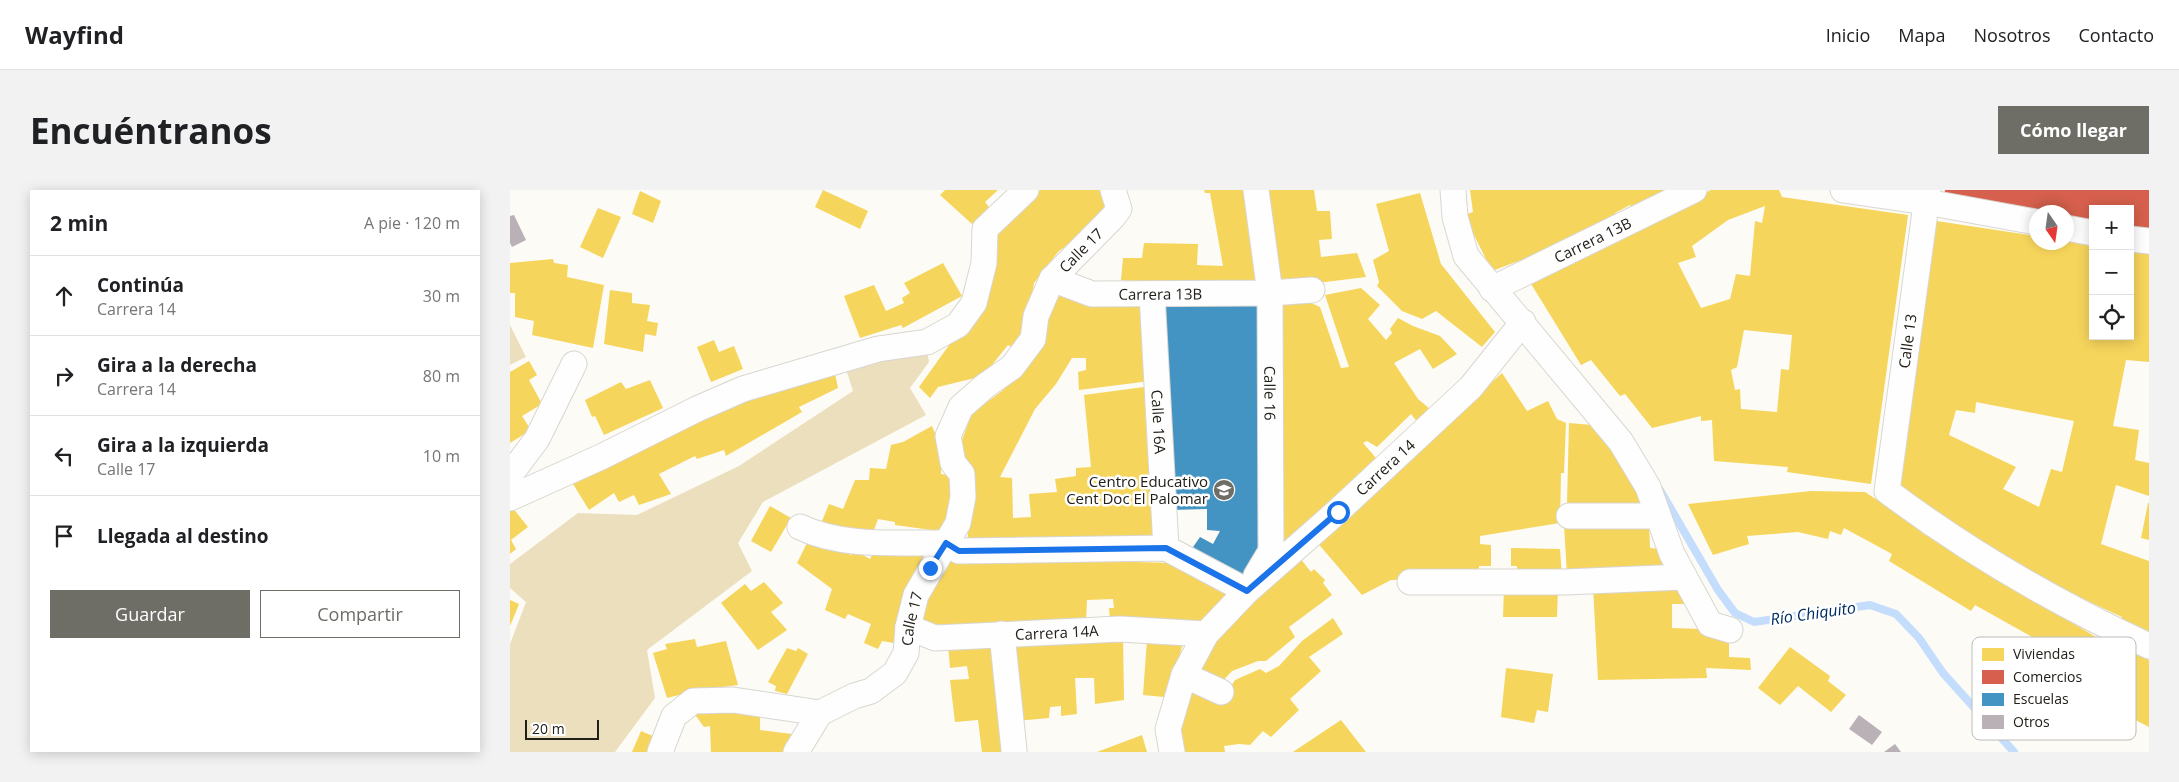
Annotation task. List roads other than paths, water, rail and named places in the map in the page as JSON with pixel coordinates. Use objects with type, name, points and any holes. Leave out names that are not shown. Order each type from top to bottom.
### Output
[{"type":"street","points":[[510,498],[743,389],[878,349],[927,342],[958,325],[974,303],[984,262],[986,229],[1026,190]]},
{"type":"street","name":"Calle 17","points":[[820,713],[854,696],[871,691],[894,673],[906,653],[908,627],[916,594],[958,523],[963,497],[962,474],[953,464],[948,436],[961,407],[985,386],[1012,367],[1033,339],[1036,316],[1052,279],[1119,209],[1113,190]]},
{"type":"street","name":"Calle 16","points":[[1247,591],[1271,551],[1270,293],[1256,190]]},
{"type":"street","points":[[1453,190],[1456,217],[1466,256],[1492,289],[1523,322],[1621,442],[1648,487],[1672,554],[1710,624],[1730,630]]},
{"type":"street","name":"Carrera 13B","points":[[1492,289],[1694,190]]},
{"type":"street","points":[[1843,190],[1927,196],[2029,220]]},
{"type":"street","name":"Calle 13","points":[[1927,196],[1887,491],[1934,526],[2003,568],[2130,637]]},
{"type":"street","points":[[2074,229],[2089,232]]},
{"type":"street","points":[[2134,239],[2149,241]]},
{"type":"street","name":"Carrera 13B","points":[[1052,279],[1092,294],[1270,293],[1312,290]]},
{"type":"street","name":"Calle 16A","points":[[1152,294],[1166,548]]},
{"type":"street","name":"Carrera 14","points":[[1247,591],[1344,506],[1471,387],[1523,322]]},
{"type":"street","points":[[510,475],[537,439],[574,364]]},
{"type":"street","points":[[1569,516],[1658,516]]},
{"type":"street","points":[[800,528],[818,536],[841,541],[946,543],[959,551],[1166,548],[1247,591],[1206,634],[1184,675],[1168,729],[1172,752]]},
{"type":"street","points":[[1410,582],[1565,582],[1683,577]]},
{"type":"street","name":"Carrera 14A","points":[[908,627],[935,638],[1120,629],[1206,634]]},
{"type":"street","points":[[1002,634],[1014,750]]},
{"type":"street","name":"Calle 13","points":[[2136,640],[2149,646]]},
{"type":"street","points":[[1184,675],[1221,692]]},
{"type":"street","points":[[660,752],[674,716],[693,701],[733,700],[820,713],[796,752]]},
{"type":"waterway","name":"Río Chiquito","points":[[1660,490],[1718,590],[1735,613],[1754,622],[1870,605],[1896,614],[1919,638],[1943,673],[1972,705]]},
{"type":"waterway","name":"Río Chiquito","points":[[2003,740],[2014,752]]},
{"type":"place","name":"Centro Educativo Cent Doc El Palomar","points":[[1224,490]]}]
